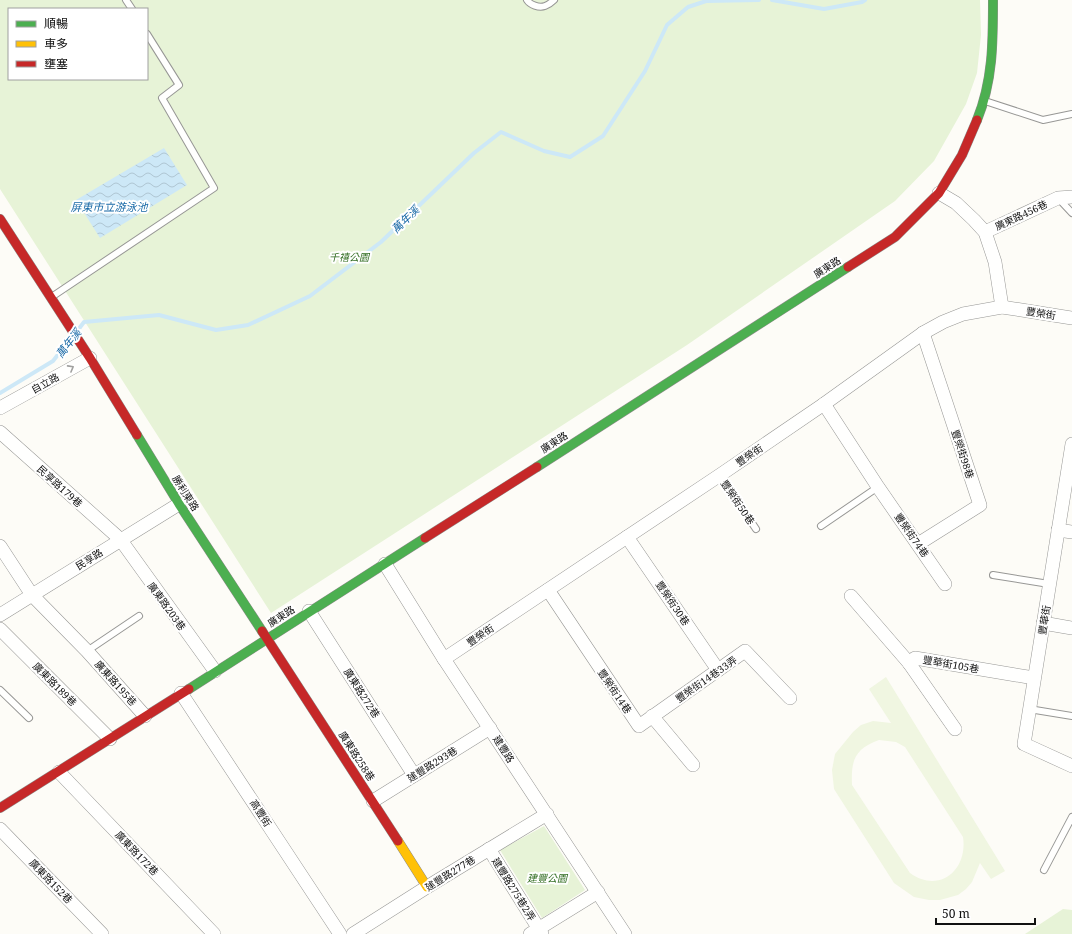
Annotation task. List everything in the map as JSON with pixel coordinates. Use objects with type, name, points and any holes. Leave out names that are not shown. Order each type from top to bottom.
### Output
[{"type":"street","name":"廣東路","points":[[0,808],[59,772],[895,237],[939,193],[962,155],[981,110],[990,70],[993,48],[993,0]]},
{"type":"street","points":[[939,193],[956,203],[985,232],[995,262],[1002,307]]},
{"type":"street","name":"廣東路456巷","points":[[985,232],[1058,198],[1072,197]]},
{"type":"street","points":[[0,220],[51,298]]},
{"type":"street","name":"勝利東路","points":[[51,298],[90,358],[179,504],[267,638]]},
{"type":"street","name":"豐榮街","points":[[444,659],[824,404],[923,333],[942,322],[963,314],[1002,307],[1072,318]]},
{"type":"street","name":"豐榮街98巷","points":[[918,544],[980,505],[923,333]]},
{"type":"street","name":"自立路","points":[[0,408],[90,358]]},
{"type":"street","name":"豐榮街74巷","points":[[824,404],[878,487],[945,584]]},
{"type":"street","name":"民享路179巷","points":[[0,432],[120,539]]},
{"type":"street","name":"豐華街","points":[[1072,444],[1024,744],[1072,766]]},
{"type":"street","name":"民享路","points":[[0,615],[120,539],[179,504]]},
{"type":"street","points":[[1058,530],[1072,532]]},
{"type":"street","name":"豐榮街30巷","points":[[627,537],[718,670]]},
{"type":"street","name":"廣東路203巷","points":[[120,539],[215,671]]},
{"type":"street","name":"廣東路195巷","points":[[0,546],[32,595],[87,651],[145,716]]},
{"type":"street","name":"建豐路","points":[[385,564],[444,659],[625,934]]},
{"type":"street","name":"豐榮街14巷","points":[[548,590],[639,726],[652,716]]},
{"type":"street","name":"豐華街105巷","points":[[851,596],[909,663],[914,658],[1034,678]]},
{"type":"street","name":"廣東路272巷","points":[[309,611],[414,775]]},
{"type":"street","points":[[1043,623],[1072,628]]},
{"type":"street","name":"廣東路189巷","points":[[0,629],[110,739]]},
{"type":"street","name":"廣東路258巷","points":[[267,638],[427,887]]},
{"type":"street","name":"豐榮街14巷33弄","points":[[652,716],[745,651],[790,698]]},
{"type":"street","points":[[909,663],[956,730]]},
{"type":"street","name":"高豐街","points":[[181,693],[340,934]]},
{"type":"street","points":[[652,716],[693,765]]},
{"type":"street","name":"建豐路293巷","points":[[373,801],[490,728]]},
{"type":"street","name":"廣東路172巷","points":[[59,772],[214,934]]},
{"type":"street","name":"建豐路277巷","points":[[353,934],[547,814]]},
{"type":"street","name":"廣東路152巷","points":[[0,829],[102,934]]},
{"type":"street","name":"建豐路275巷2弄","points":[[489,849],[537,932]]},
{"type":"street","points":[[537,932],[598,892]]},
{"type":"lane","points":[[527,0],[529,3],[537,6],[546,6],[554,0]]},
{"type":"lane","points":[[51,298],[214,188],[162,98],[179,85],[148,36]]},
{"type":"lane","points":[[983,100],[1043,120],[1072,114]]},
{"type":"lane","name":"廣東路456巷","points":[[1058,198],[1072,213]]},
{"type":"lane","name":"豐榮街50巷","points":[[720,474],[756,529]]},
{"type":"lane","points":[[821,526],[878,487]]},
{"type":"lane","points":[[992,574],[1049,584]]},
{"type":"lane","name":"廣東路195巷","points":[[87,651],[139,616]]},
{"type":"lane","points":[[0,690],[29,718]]},
{"type":"lane","points":[[1029,709],[1072,716]]},
{"type":"lane","points":[[1044,870],[1072,817]]},
{"type":"green space","name":"千禧公園","points":[[0,0],[980,0],[981,35],[977,73],[966,104],[934,161],[895,201],[687,345],[271,613],[0,189]]},
{"type":"green space","points":[[886,677],[1005,871],[991,879],[980,863],[972,882],[966,889],[958,895],[940,900],[929,900],[914,897],[894,883],[834,789],[832,770],[835,754],[853,732],[861,725],[873,721],[891,723],[869,689]],"holes":[[[879,740],[896,742],[905,747],[963,837],[961,860],[956,868],[941,880],[931,881],[921,879],[910,873],[852,785],[852,769],[856,757],[864,747]]]},
{"type":"green space","name":"建豐公園","points":[[544,826],[585,890],[542,918],[500,850]]},
{"type":"green space","points":[[1063,909],[1072,910],[1072,934],[1025,934]]},
{"type":"water","name":"屏東市立游泳池","points":[[164,148],[187,185],[100,238],[76,200]]},
{"type":"waterway","name":"萬年溪","points":[[78,330],[84,322],[159,315],[216,330],[248,325],[310,296],[381,242],[474,153],[501,132],[544,151],[570,157],[603,136],[645,71],[667,25],[688,7],[706,1],[759,0]]},
{"type":"waterway","name":"萬年溪","points":[[772,0],[824,9],[862,2],[865,0]]},
{"type":"waterway","name":"萬年溪","points":[[0,393],[53,361],[71,338]]},
{"type":"traffic: fast","points":[[977,120],[989,76],[993,31],[993,0]]},
{"type":"traffic: fast","points":[[537,467],[848,267]]},
{"type":"traffic: fast","points":[[137,435],[179,504],[262,631]]},
{"type":"traffic: fast","points":[[189,689],[425,538]]},
{"type":"traffic: slow","points":[[398,841],[427,887]]},
{"type":"traffic: jam","points":[[848,267],[895,237],[939,193],[962,155],[977,120]]},
{"type":"traffic: jam","points":[[0,219],[90,358],[137,435]]},
{"type":"traffic: jam","points":[[425,538],[537,467]]},
{"type":"traffic: jam","points":[[262,631],[398,841]]},
{"type":"traffic: jam","points":[[0,808],[189,689]]}]
